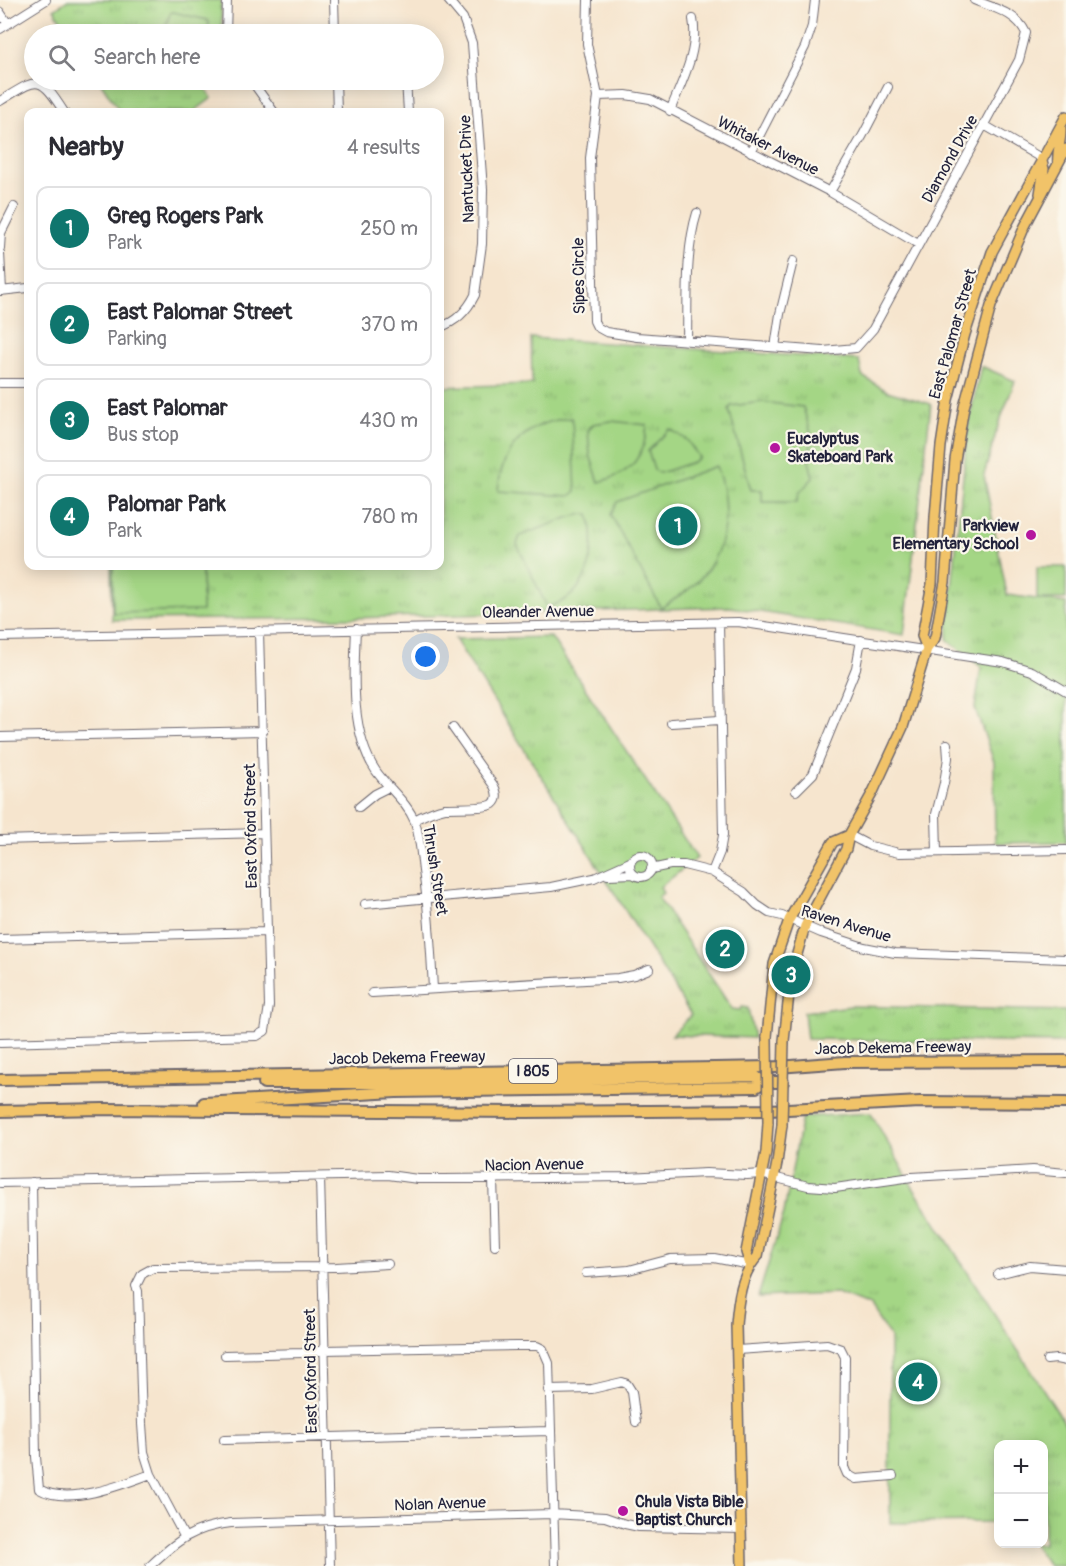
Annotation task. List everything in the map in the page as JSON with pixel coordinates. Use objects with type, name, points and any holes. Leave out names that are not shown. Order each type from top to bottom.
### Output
[{"type":"highway","name":"Jacob Dekema Freeway","points":[[0,1081],[778,1067],[845,1062],[1066,1061]]},
{"type":"highway","points":[[0,1111],[755,1076],[766,1082],[783,1082]]},
{"type":"highway","points":[[0,1081],[655,1082]]},
{"type":"highway","points":[[103,1108],[526,1112],[769,1110],[920,1102],[1066,1103]]},
{"type":"main road","name":"East Palomar Street","points":[[927,649],[922,636],[932,584],[941,446],[952,384],[965,334],[992,252],[1041,158],[1066,116]]},
{"type":"main road","points":[[1060,126],[1061,134],[1057,154],[1062,166]]},
{"type":"main road","name":"East Palomar Street","points":[[742,1566],[736,1325],[739,1295],[750,1265],[758,1256],[774,1178],[782,1125],[784,1041],[790,975],[805,926],[846,849],[849,835],[873,792],[903,728],[927,649],[935,638],[945,582],[955,460],[964,404],[991,306],[1025,226],[1062,166],[1066,150]]},
{"type":"main road","points":[[1039,201],[1044,169],[1041,158]]},
{"type":"main road","points":[[952,384],[957,398],[964,404]]},
{"type":"main road","name":"East Palomar Street","points":[[750,1265],[746,1252],[768,1123],[767,1037],[774,964],[789,920],[833,842],[849,835]]},
{"type":"street","points":[[0,29],[46,0]]},
{"type":"street","points":[[226,24],[227,0]]},
{"type":"street","points":[[334,0],[335,24]]},
{"type":"street","name":"Nantucket Drive","points":[[444,325],[457,318],[472,302],[475,295],[482,244],[483,189],[472,43],[463,18],[448,0]]},
{"type":"street","name":"Sipes Circle","points":[[588,0],[587,44],[598,96],[590,158],[594,321],[597,327],[606,332],[637,337],[823,351],[856,348]]},
{"type":"street","points":[[751,152],[805,47],[812,26],[815,0]]},
{"type":"street","name":"Diamond Drive","points":[[856,348],[873,329],[1018,60],[1026,33],[1022,24],[1008,13],[974,0]]},
{"type":"street","points":[[0,12],[8,24]]},
{"type":"street","points":[[670,111],[691,58],[695,30],[693,19]]},
{"type":"street","points":[[0,101],[24,86]]},
{"type":"street","points":[[830,192],[888,87]]},
{"type":"street","points":[[50,90],[61,108]]},
{"type":"street","points":[[258,90],[271,108]]},
{"type":"street","points":[[336,90],[337,108]]},
{"type":"street","points":[[407,90],[408,108]]},
{"type":"street","name":"Whitaker Avenue","points":[[598,96],[626,95],[650,99],[830,192],[918,244]]},
{"type":"street","points":[[984,125],[1041,158]]},
{"type":"street","points":[[0,248],[1,233],[14,207]]},
{"type":"street","points":[[687,340],[690,249],[697,213]]},
{"type":"street","points":[[0,253],[1,291],[24,288]]},
{"type":"street","points":[[776,347],[780,314],[793,261]]},
{"type":"street","points":[[0,383],[24,382]]},
{"type":"street","points":[[712,872],[720,852],[723,836],[719,622]]},
{"type":"street","name":"Oleander Avenue","points":[[0,637],[738,622],[1003,662],[1032,671],[1066,691]]},
{"type":"street","name":"Thrush Street","points":[[356,629],[357,725],[363,748],[376,771],[414,820],[420,841],[427,899],[433,989]]},
{"type":"street","name":"East Oxford Street","points":[[0,1043],[257,1036],[265,1031],[269,1006],[259,631]]},
{"type":"street","points":[[796,791],[813,774],[856,668],[861,640]]},
{"type":"street","points":[[671,723],[720,720]]},
{"type":"street","points":[[414,820],[431,811],[486,806],[493,804],[496,800],[497,793],[494,786],[453,728]]},
{"type":"street","points":[[0,737],[262,731]]},
{"type":"street","points":[[937,852],[936,814],[945,783],[947,744]]},
{"type":"street","points":[[359,807],[375,794],[389,787]]},
{"type":"street","points":[[0,840],[264,833]]},
{"type":"street","points":[[849,835],[870,846],[899,853],[1066,850]]},
{"type":"street","points":[[600,876],[630,862],[638,855],[649,858],[652,865],[645,876],[638,877],[630,869],[630,862]]},
{"type":"street","name":"Raven Avenue","points":[[649,858],[670,865]]},
{"type":"street","name":"Raven Avenue","points":[[651,869],[684,865],[712,872],[744,892],[769,913],[864,947],[895,953],[1066,959]]},
{"type":"street","points":[[365,904],[551,888],[600,876],[633,874]]},
{"type":"street","points":[[0,939],[267,933]]},
{"type":"street","points":[[372,993],[612,978],[634,975],[649,969]]},
{"type":"street","name":"Nacion Avenue","points":[[0,1183],[388,1175],[418,1179],[493,1179],[706,1173],[761,1174],[808,1186],[835,1188],[912,1177],[1033,1170],[1066,1173]]},
{"type":"street","name":"East Oxford Street","points":[[320,1177],[330,1566]]},
{"type":"street","points":[[493,1179],[495,1246]]},
{"type":"street","points":[[32,1182],[37,1481],[39,1489],[45,1493],[60,1494],[108,1490],[151,1474]]},
{"type":"street","points":[[586,1273],[629,1270],[670,1259],[714,1258],[750,1265]]},
{"type":"street","points":[[184,1536],[151,1474],[144,1452],[136,1286],[142,1274],[153,1268],[388,1264]]},
{"type":"street","points":[[998,1274],[1030,1266],[1066,1269]]},
{"type":"street","points":[[737,1350],[827,1344],[841,1349],[845,1357],[844,1467],[847,1474],[856,1479],[893,1476]]},
{"type":"street","points":[[225,1355],[325,1350],[537,1346],[543,1349],[547,1355],[555,1566]]},
{"type":"street","points":[[1047,1360],[1066,1361]]},
{"type":"street","points":[[548,1390],[592,1389],[622,1382],[627,1384],[632,1392],[636,1422]]},
{"type":"street","points":[[224,1440],[550,1431]]},
{"type":"street","name":"Nolan Avenue","points":[[150,1566],[184,1536],[222,1524],[552,1514],[605,1516],[639,1527],[742,1529]]},
{"type":"green space","points":[[68,0],[221,0],[222,24],[63,24],[54,9]]},
{"type":"green space","points":[[170,13],[207,20],[209,24],[167,24]]},
{"type":"green space","points":[[106,90],[207,90],[212,98],[198,108],[117,108]]},
{"type":"green space","points":[[531,338],[859,360],[862,376],[887,391],[931,404],[904,635],[730,607],[353,618],[112,620],[111,570],[444,570],[444,387],[532,384]]},
{"type":"green space","points":[[981,366],[1015,381],[998,426],[984,475],[1007,595],[1066,603],[1066,842],[995,843],[994,762],[975,708],[981,667],[947,639],[968,426]]},
{"type":"green space","name":"Eucalyptus Skateboard Park","points":[[762,402],[803,407],[812,437],[809,460],[813,478],[799,493],[797,502],[762,502],[762,490],[751,490],[729,410],[731,406]]},
{"type":"green space","points":[[572,418],[576,491],[570,496],[498,491],[505,461],[511,449],[520,439],[543,424]]},
{"type":"green space","points":[[611,421],[647,425],[646,436],[639,455],[628,469],[599,482],[590,455],[588,431],[593,424]]},
{"type":"green space","points":[[670,429],[687,440],[699,457],[693,462],[660,473],[654,470],[648,451]]},
{"type":"green space","points":[[716,466],[724,496],[725,511],[721,541],[716,555],[709,568],[695,584],[661,608],[611,515],[617,502]]},
{"type":"green space","points":[[589,514],[592,528],[588,570],[582,583],[573,593],[562,602],[547,607],[517,544],[520,536]]},
{"type":"green space","points":[[1037,567],[1066,567],[1066,599],[1037,599]]},
{"type":"green space","points":[[113,570],[202,570],[202,611],[113,613]]},
{"type":"green space","points":[[551,637],[697,858],[660,887],[663,893],[658,897],[732,1009],[748,1008],[754,1038],[672,1035],[691,1015],[455,639]]},
{"type":"green space","points":[[851,1006],[1066,1011],[1066,1043],[807,1039],[804,1012]]},
{"type":"green space","points":[[871,1113],[914,1189],[1066,1425],[1066,1566],[1049,1566],[1036,1548],[1048,1548],[1048,1440],[994,1440],[994,1522],[890,1523],[890,1337],[870,1307],[837,1294],[758,1297],[784,1213],[802,1117]]},
{"type":"place","name":"Eucalyptus Skateboard Park","points":[[775,448]]},
{"type":"place","name":"Greg Rogers Park","points":[[678,526]]},
{"type":"place","name":"Parkview Elementary School","points":[[1031,535]]},
{"type":"place","name":"East Palomar Street","points":[[725,949]]},
{"type":"place","name":"East Palomar","points":[[791,975]]},
{"type":"place","name":"Palomar Park","points":[[918,1382]]},
{"type":"place","name":"Chula Vista Bible Baptist Church","points":[[623,1511]]}]
